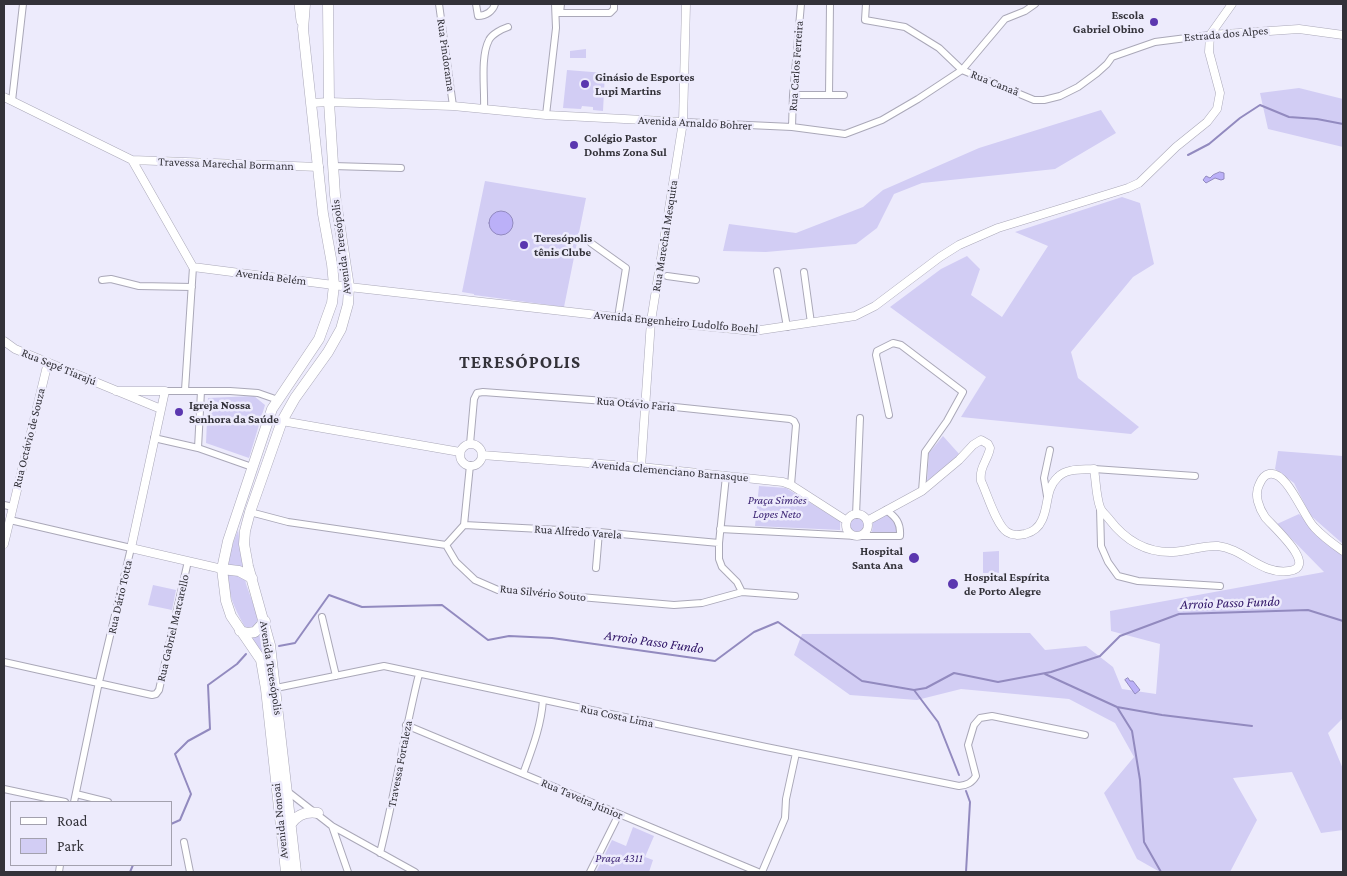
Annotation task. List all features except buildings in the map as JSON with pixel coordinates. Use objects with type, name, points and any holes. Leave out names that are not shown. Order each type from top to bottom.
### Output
[{"type":"main road","name":"Avenida Teresópolis","points":[[275,770],[261,660],[231,616],[226,601],[222,570],[227,546],[272,409],[319,339],[330,308],[334,285],[323,214],[303,30],[298,4]]},
{"type":"main road","points":[[303,30],[305,4]]},
{"type":"main road","name":"Avenida Teresópolis","points":[[287,786],[270,645],[244,544],[250,512],[282,421],[287,410],[328,352],[341,329],[348,304],[349,287],[339,227],[329,102],[328,4]]},
{"type":"main road","points":[[222,570],[239,571],[252,578]]},
{"type":"main road","points":[[240,631],[255,632],[265,621]]},
{"type":"main road","points":[[275,770],[279,775],[282,786],[287,786]]},
{"type":"main road","name":"Avenida Nonoai","points":[[275,770],[286,872]]},
{"type":"main road","name":"Avenida Nonoai","points":[[287,786],[296,872]]},
{"type":"main road","points":[[291,824],[296,818],[314,810]]},
{"type":"street","points":[[12,101],[23,4]]},
{"type":"street","name":"Rua Pindorama","points":[[440,4],[454,106]]},
{"type":"street","points":[[476,4],[478,16],[482,16],[492,9],[495,4]]},
{"type":"street","points":[[556,4],[558,13]]},
{"type":"street","points":[[546,115],[558,13],[561,4]]},
{"type":"street","points":[[558,13],[610,13],[614,9],[614,4]]},
{"type":"street","name":"Rua Marechal Mesquita","points":[[641,468],[651,321],[682,122],[686,4]]},
{"type":"street","name":"Rua Carlos Ferreira","points":[[792,127],[801,4]]},
{"type":"street","points":[[828,95],[830,4]]},
{"type":"street","name":"Rua Canaã","points":[[866,4],[865,20],[905,27],[939,48],[962,70],[1034,100],[1044,100],[1060,96],[1078,87],[1112,58]]},
{"type":"street","name":"Avenida Arnaldo Bohrer","points":[[311,103],[454,106],[546,115],[792,127],[845,134],[882,120],[918,100],[962,70],[1005,19],[1025,11],[1035,4]]},
{"type":"street","points":[[1210,35],[1232,4]]},
{"type":"street","points":[[484,109],[484,61],[486,46],[490,38],[508,27]]},
{"type":"street","name":"Estrada dos Alpes","points":[[1112,58],[1155,42],[1210,35],[1299,29],[1343,35]]},
{"type":"street","name":"Avenida Engenheiro Ludolfo Boehl","points":[[349,287],[754,331],[855,316],[875,306],[959,245],[998,228],[1139,183],[1176,147],[1206,122],[1217,108],[1220,93],[1210,52],[1210,35]]},
{"type":"street","points":[[793,95],[844,95]]},
{"type":"street","points":[[4,97],[132,160],[193,267],[185,390]]},
{"type":"street","name":"Travessa Marechal Bormann","points":[[132,160],[319,167]]},
{"type":"street","points":[[334,166],[401,168]]},
{"type":"street","points":[[591,243],[626,268],[619,311]]},
{"type":"street","name":"Avenida Belém","points":[[193,267],[349,287]]},
{"type":"street","points":[[777,271],[787,327]]},
{"type":"street","points":[[804,272],[811,324]]},
{"type":"street","points":[[667,276],[696,280]]},
{"type":"street","points":[[102,280],[111,279],[139,286],[192,287]]},
{"type":"street","name":"Rua Sepé Tiarajú","points":[[4,341],[15,349],[161,409]]},
{"type":"street","points":[[889,415],[876,355],[877,351],[893,343],[901,345],[963,392],[925,452],[922,491]]},
{"type":"street","name":"Rua Octávio de Souza","points":[[4,544],[48,362]]},
{"type":"street","name":"Rua Sepé Tiarajú","points":[[116,391],[230,390],[258,393],[278,400]]},
{"type":"street","name":"Rua Dário Totta","points":[[74,801],[165,391]]},
{"type":"street","points":[[198,448],[201,391]]},
{"type":"street","name":"Rua Otávio Faria","points":[[470,444],[474,400],[477,393],[483,392],[646,404],[794,421],[796,425],[791,485]]},
{"type":"street","points":[[857,536],[848,531],[848,521],[856,514],[860,418]]},
{"type":"street","points":[[282,421],[460,452]]},
{"type":"street","points":[[154,438],[198,448],[252,467]]},
{"type":"street","points":[[867,521],[922,491],[981,440],[988,444],[990,448],[981,468],[981,481],[1001,528],[1006,532],[1017,535],[1030,533],[1037,528],[1046,511],[1047,496],[1044,478],[1050,450]]},
{"type":"street","points":[[470,444],[476,445],[481,449],[482,455],[476,465],[470,466],[462,461],[460,452],[466,445],[470,444]]},
{"type":"street","name":"Avenida Clemenciano Barnasque","points":[[482,455],[783,482],[791,485],[848,521]]},
{"type":"street","points":[[250,512],[288,522],[446,545],[464,525],[470,466]]},
{"type":"street","points":[[1047,496],[1058,476],[1068,471],[1094,469],[1196,476]]},
{"type":"street","points":[[1094,469],[1100,508],[1101,546],[1108,562],[1118,576],[1138,581],[1220,586]]},
{"type":"street","points":[[1100,508],[1125,537],[1134,544],[1162,552],[1217,546],[1227,548],[1267,570],[1290,571],[1296,568],[1299,563],[1297,554],[1266,517],[1258,504],[1258,487],[1263,478],[1270,474],[1276,475],[1290,486],[1313,526],[1343,551]]},
{"type":"street","points":[[726,476],[720,529],[719,560],[722,567],[737,582],[742,592]]},
{"type":"street","points":[[4,505],[12,507]]},
{"type":"street","points":[[720,529],[857,536],[900,536],[901,528],[898,521],[886,510]]},
{"type":"street","points":[[856,514],[862,516],[867,521]]},
{"type":"street","points":[[10,520],[222,570]]},
{"type":"street","points":[[857,536],[866,531],[867,521]]},
{"type":"street","name":"Rua Alfredo Varela","points":[[464,525],[599,532],[719,543]]},
{"type":"street","points":[[596,568],[599,532]]},
{"type":"street","name":"Rua Silvério Souto","points":[[446,545],[456,562],[475,580],[498,590],[674,605],[702,603],[742,592],[795,596]]},
{"type":"street","name":"Rua Gabriel Marcarello","points":[[100,682],[152,695],[156,694],[159,690],[188,561]]},
{"type":"street","points":[[322,617],[336,676]]},
{"type":"street","points":[[4,662],[100,682]]},
{"type":"street","name":"Rua Costa Lima","points":[[276,688],[384,666],[959,786],[973,782],[976,776],[968,745],[974,725],[980,718],[992,716],[1085,736]]},
{"type":"street","name":"Travessa Fortaleza","points":[[380,854],[393,800],[406,725],[419,674]]},
{"type":"street","points":[[523,774],[542,719],[543,700]]},
{"type":"street","name":"Rua Taveira Júnior","points":[[406,725],[760,872]]},
{"type":"street","points":[[760,872],[785,818],[786,799],[796,753]]},
{"type":"street","points":[[287,786],[332,826],[414,872]]},
{"type":"street","points":[[4,789],[60,801]]},
{"type":"street","points":[[76,794],[104,801]]},
{"type":"street","points":[[590,872],[619,814]]},
{"type":"street","points":[[332,826],[348,872]]},
{"type":"street","points":[[184,842],[190,872]]},
{"type":"green space","points":[[586,49],[586,58],[570,58],[570,51]]},
{"type":"green space","name":"Ginásio de Esportes Lupi Martins","points":[[567,70],[605,73],[603,111],[593,110],[593,107],[582,106],[581,109],[563,108]]},
{"type":"green space","points":[[1299,88],[1343,99],[1343,147],[1268,129],[1260,93]]},
{"type":"green space","points":[[1101,110],[1116,133],[1055,169],[922,183],[894,194],[877,228],[856,244],[766,252],[723,251],[729,224],[796,233],[863,207],[883,190],[979,148]]},
{"type":"green space","name":"Teresópolis tênis Clube","points":[[485,181],[586,198],[564,307],[462,292]]},
{"type":"green space","points":[[1122,197],[1140,203],[1154,264],[1133,277],[1071,352],[1078,378],[1139,427],[1131,434],[961,417],[986,377],[890,307],[941,269],[967,256],[980,269],[971,295],[1002,317],[1048,246],[1015,232]]},
{"type":"green space","points":[[254,396],[265,405],[249,458],[206,443],[208,398]]},
{"type":"green space","points":[[943,436],[960,455],[927,481],[929,453]]},
{"type":"green space","points":[[1278,451],[1343,456],[1343,544],[1310,515],[1294,483],[1275,469]]},
{"type":"green space","name":"Praça Simões Lopes Neto","points":[[759,486],[786,488],[840,521],[840,530],[755,526]]},
{"type":"green space","points":[[886,514],[895,521],[898,532],[872,532],[873,522]]},
{"type":"green space","points":[[1299,514],[1343,555],[1343,718],[1328,733],[1343,769],[1343,830],[1321,833],[1292,772],[1233,778],[1257,820],[1230,872],[1160,872],[1137,859],[1104,793],[1134,757],[1115,723],[1069,699],[961,689],[917,700],[850,695],[794,655],[802,634],[1030,633],[1045,650],[1086,646],[1113,667],[1122,689],[1156,694],[1160,644],[1111,631],[1110,611],[1324,572],[1277,524]]},
{"type":"green space","points":[[854,517],[860,517],[865,522],[863,531],[854,533],[849,528],[849,522]]},
{"type":"green space","points":[[238,530],[246,584],[258,617],[267,661],[243,624],[228,585],[229,556]]},
{"type":"green space","points":[[999,551],[999,573],[983,573],[983,552]]},
{"type":"green space","points":[[153,585],[176,590],[172,610],[148,605]]},
{"type":"green space","name":"Praça 4311","points":[[633,827],[654,836],[645,857],[653,860],[649,872],[596,872],[612,840],[626,846]]},
{"type":"shaded area","points":[[1220,172],[1224,173],[1224,179],[1215,178],[1206,183],[1203,180],[1206,176],[1210,178]]},
{"type":"shaded area","points":[[501,211],[510,214],[513,223],[510,232],[501,235],[492,232],[489,223],[492,214]]},
{"type":"shaded area","points":[[1128,678],[1140,690],[1135,694],[1125,680]]},
{"type":"waterway","points":[[1188,155],[1209,144],[1240,118],[1260,105],[1289,117],[1317,119],[1343,124]]},
{"type":"waterway","name":"Arroio Passo Fundo","points":[[279,646],[295,643],[329,595],[362,607],[442,605],[488,640],[509,636],[552,638],[715,661],[754,632],[778,622],[862,681],[914,690],[926,688],[954,673],[998,682],[1051,672],[1100,656],[1120,636],[1179,614],[1308,610],[1343,621]]},
{"type":"waterway","name":"Arroio Passo Fundo","points":[[172,824],[180,820],[191,794],[175,754],[188,741],[210,729],[208,685],[237,664],[246,654]]},
{"type":"waterway","points":[[1045,674],[1117,707],[1162,715],[1252,726]]},
{"type":"waterway","points":[[914,690],[938,722],[959,775]]},
{"type":"waterway","points":[[1117,707],[1132,731],[1140,780],[1144,842],[1161,872]]},
{"type":"waterway","points":[[966,791],[970,802],[966,872]]},
{"type":"waterway","name":"Arroio Passo Fundo","points":[[130,872],[133,866]]},
{"type":"place","name":"Escola Gabriel Obino","points":[[1154,22]]},
{"type":"place","name":"Ginásio de Esportes Lupi Martins","points":[[585,84]]},
{"type":"place","name":"Colégio Pastor Dohms Zona Sul","points":[[574,145]]},
{"type":"place","name":"Teresópolis tênis Clube","points":[[524,245]]},
{"type":"place","name":"Igreja Nossa Senhora da Saúde","points":[[179,412]]},
{"type":"place","name":"Hospital Santa Ana","points":[[914,558]]},
{"type":"place","name":"Hospital Espírita de Porto Alegre","points":[[953,584]]},
{"type":"district","name":"TERESÓPOLIS","points":[[520,362]]}]
